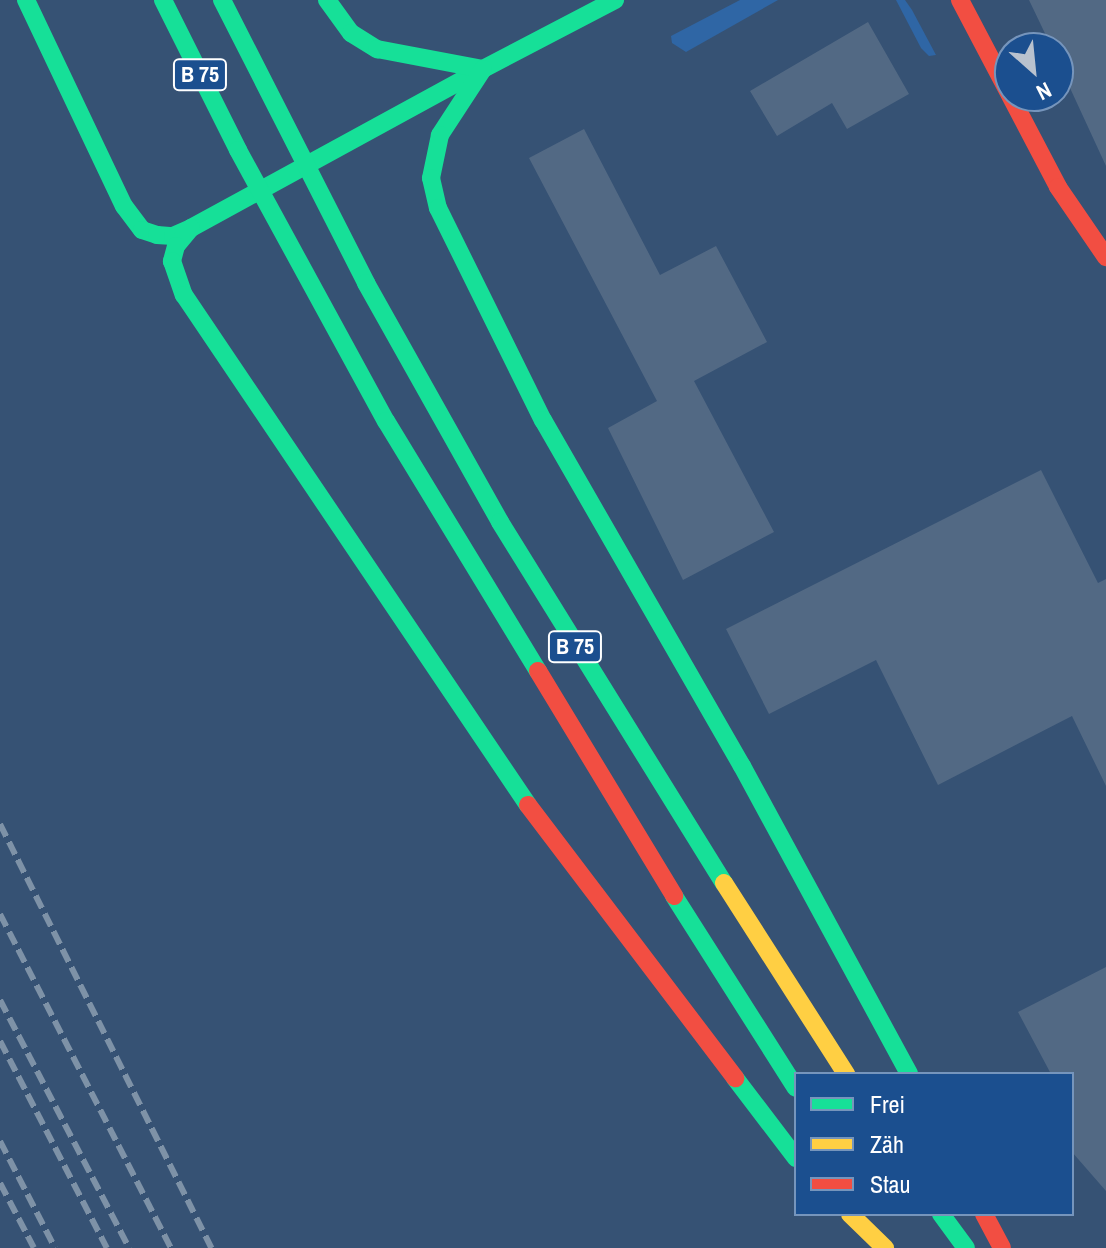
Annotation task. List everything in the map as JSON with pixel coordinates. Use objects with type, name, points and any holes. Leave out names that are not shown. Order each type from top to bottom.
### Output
[{"type":"main road","points":[[26,0],[130,216],[142,230],[173,236],[615,0]]},
{"type":"main road","name":"B 75","points":[[163,0],[238,150],[386,421],[739,1003],[794,1085]]},
{"type":"main road","name":"B 75","points":[[222,0],[288,124],[366,283],[500,522],[641,755],[845,1072]]},
{"type":"main road","points":[[327,0],[351,33],[377,49],[483,69]]},
{"type":"main road","points":[[949,0],[970,18]]},
{"type":"main road","points":[[960,0],[1058,187],[1106,257]]},
{"type":"main road","points":[[483,69],[450,117],[436,149],[431,178],[438,208],[543,420],[742,766],[908,1072]]},
{"type":"main road","points":[[191,228],[176,246],[172,261],[184,295],[486,747],[599,903],[794,1155]]},
{"type":"main road","points":[[852,1216],[885,1248]]},
{"type":"main road","points":[[880,1216],[902,1248]]},
{"type":"main road","points":[[942,1216],[966,1248]]},
{"type":"main road","points":[[985,1216],[1002,1248]]},
{"type":"shaded area","points":[[740,0],[778,0],[686,52],[672,43],[671,36]]},
{"type":"shaded area","points":[[896,0],[905,0],[936,55],[929,56],[921,48]]},
{"type":"building","points":[[1029,0],[1106,0],[1106,166],[1074,97],[1074,32],[1044,32]]},
{"type":"building","points":[[868,22],[909,94],[847,129],[832,103],[777,136],[750,91]]},
{"type":"building","points":[[584,129],[660,275],[716,246],[767,342],[694,381],[774,532],[683,580],[608,428],[657,401],[529,158]]},
{"type":"building","points":[[1041,470],[1098,583],[1106,579],[1106,786],[1072,716],[938,785],[876,660],[769,714],[726,629]]},
{"type":"building","points":[[1106,967],[1106,1191],[1074,1154],[1074,1072],[1050,1072],[1018,1012]]},
{"type":"railway","points":[[0,824],[211,1248]]},
{"type":"railway","points":[[0,914],[171,1248]]},
{"type":"railway","points":[[0,1000],[129,1248]]},
{"type":"railway","points":[[0,1041],[107,1248]]},
{"type":"railway","points":[[0,1141],[55,1248]]},
{"type":"railway","points":[[0,1183],[34,1248]]},
{"type":"traffic: fast","points":[[26,0],[124,206],[142,230],[157,235],[173,236],[191,228],[477,72]]},
{"type":"traffic: fast","points":[[163,0],[238,150],[386,421],[538,671]]},
{"type":"traffic: fast","points":[[222,0],[366,283],[500,522],[724,883]]},
{"type":"traffic: fast","points":[[327,0],[351,33],[377,49],[483,69]]},
{"type":"traffic: fast","points":[[483,69],[615,0]]},
{"type":"traffic: fast","points":[[483,69],[440,135],[431,178],[438,208],[543,420],[742,766],[908,1072]]},
{"type":"traffic: fast","points":[[191,228],[176,246],[172,261],[184,295],[528,805]]},
{"type":"traffic: fast","points":[[674,896],[794,1085]]},
{"type":"traffic: fast","points":[[735,1078],[794,1155]]},
{"type":"traffic: fast","points":[[942,1216],[966,1248]]},
{"type":"traffic: slow","points":[[724,883],[845,1072]]},
{"type":"traffic: slow","points":[[852,1216],[885,1248]]},
{"type":"traffic: jam","points":[[960,0],[1058,187],[1106,257]]},
{"type":"traffic: jam","points":[[538,671],[674,896]]},
{"type":"traffic: jam","points":[[528,805],[735,1078]]},
{"type":"traffic: jam","points":[[985,1216],[1002,1248]]}]
